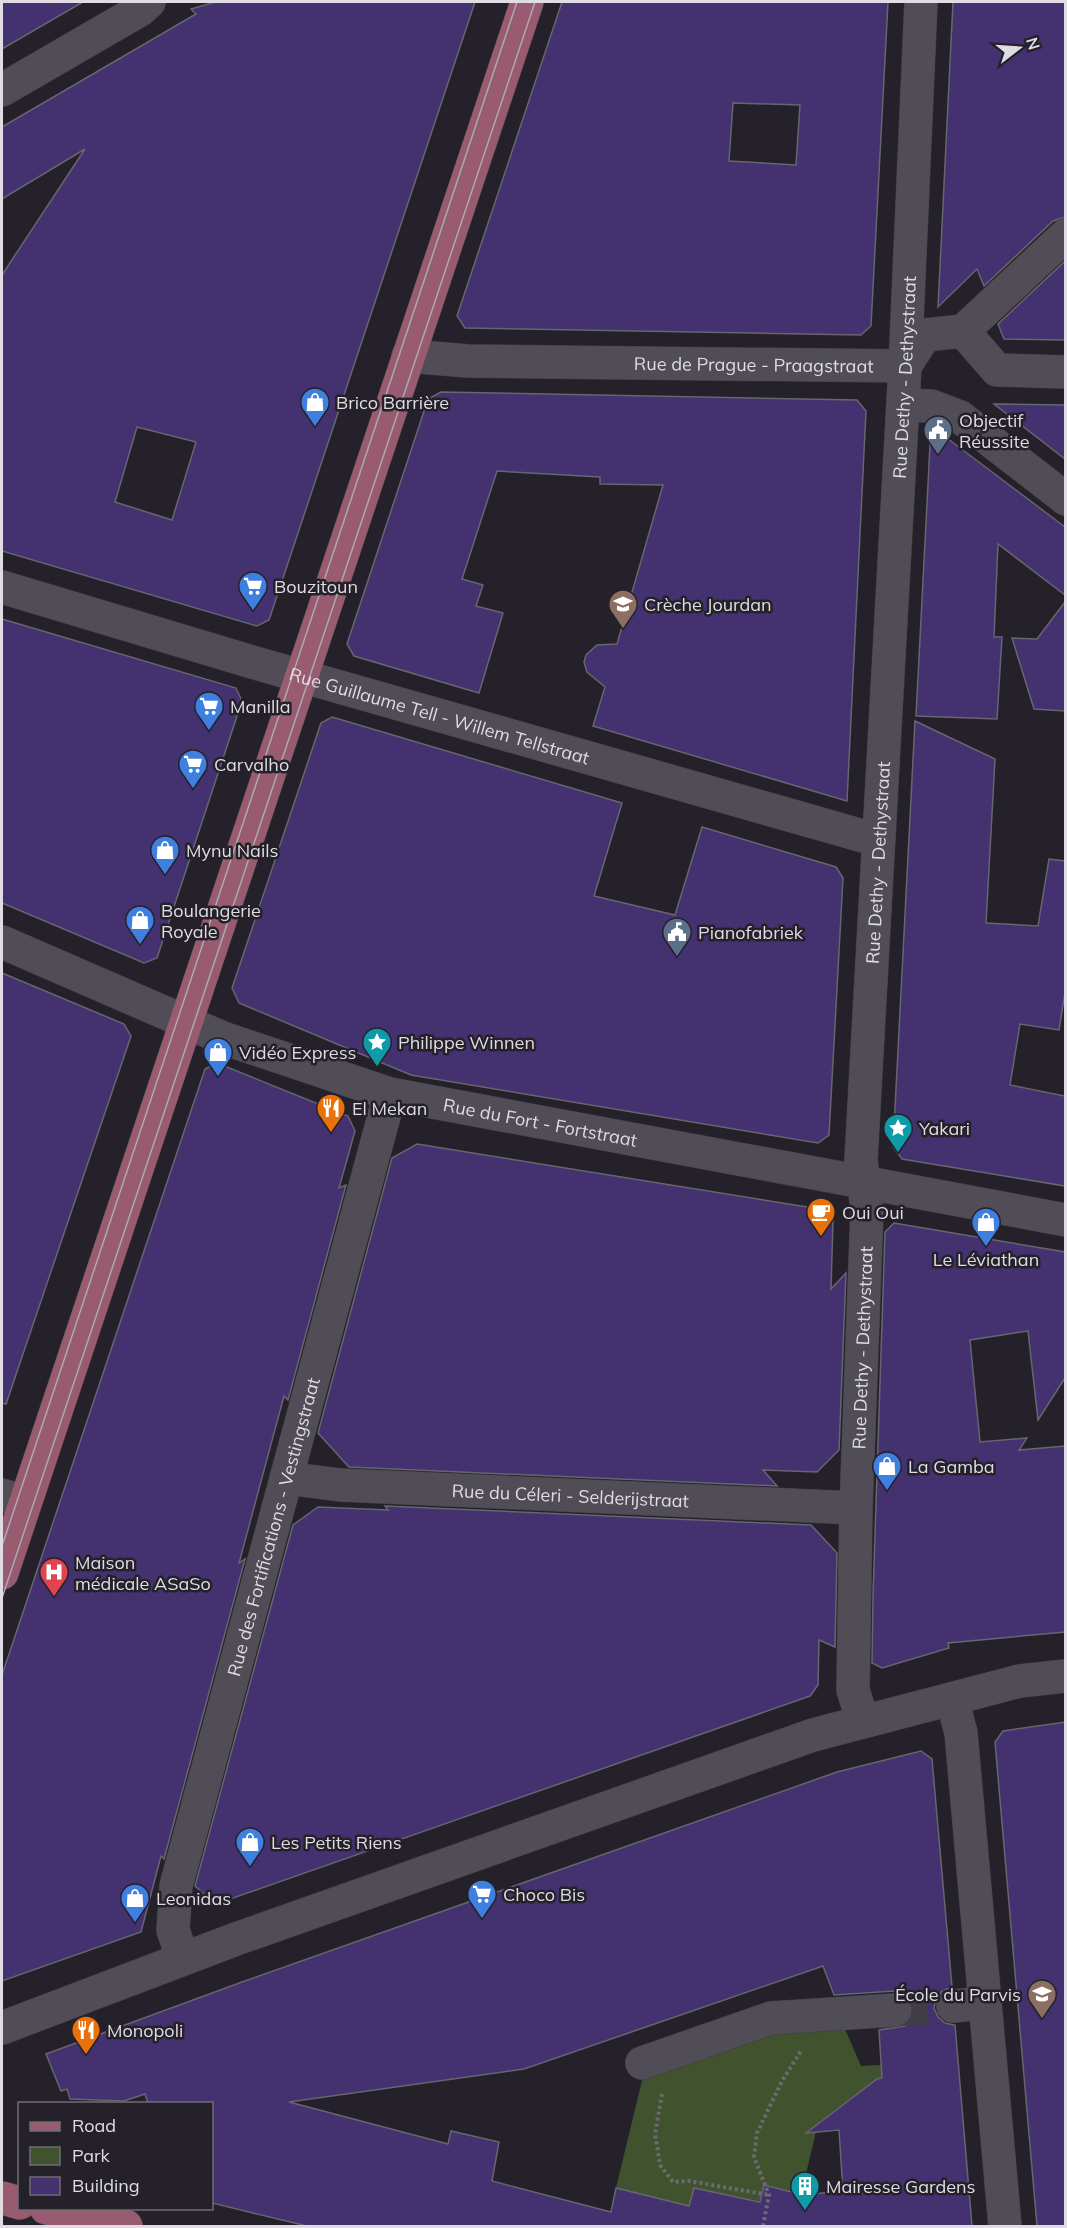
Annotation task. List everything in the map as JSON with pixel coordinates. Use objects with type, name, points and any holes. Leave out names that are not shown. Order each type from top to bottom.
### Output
[{"type":"main road","points":[[2,1573],[14,1498],[186,1021],[527,2]]},
{"type":"main road","points":[[2,2199],[18,2203]]},
{"type":"main road","points":[[55,2210],[126,2226]]},
{"type":"street","points":[[2,90],[140,10],[149,2]]},
{"type":"street","name":"Rue Dethy - Dethystraat","points":[[863,1722],[853,1690],[856,1508],[867,1210],[861,1160],[903,405],[921,2]]},
{"type":"street","points":[[905,366],[925,335],[963,332],[1065,235]]},
{"type":"street","points":[[963,332],[997,370],[1065,372]]},
{"type":"street","name":"Rue de Prague - Praagstraat","points":[[408,356],[468,361],[905,366]]},
{"type":"street","points":[[903,405],[931,406],[960,417],[1065,499]]},
{"type":"street","name":"Rue Guillaume Tell - Willem Tellstraat","points":[[2,587],[302,676],[878,840]]},
{"type":"street","name":"Rue du Fort - Fortstraat","points":[[2,942],[223,1038],[390,1094],[1065,1220]]},
{"type":"street","name":"Rue des Fortifications - Vestingstraat","points":[[183,1959],[173,1930],[176,1886],[390,1094]]},
{"type":"street","name":"Rue du Céleri - Selderijstraat","points":[[286,1478],[340,1485],[856,1508]]},
{"type":"street","points":[[2,2028],[183,1959],[813,1735],[1020,1681],[1065,1676]]},
{"type":"street","points":[[952,1699],[961,1733],[969,2005],[1005,2226]]},
{"type":"street","points":[[642,2063],[771,2018],[895,2010]]},
{"type":"path","points":[[763,2226],[769,2195],[754,2157],[757,2133],[782,2081],[810,2038],[830,2031],[839,2013]]},
{"type":"path","points":[[664,2091],[660,2098],[655,2134],[660,2164],[673,2182],[689,2181],[769,2195]]},
{"type":"green space","points":[[842,2022],[861,2066],[899,2064],[900,2077],[877,2079],[818,2123],[801,2195],[764,2185],[760,2201],[694,2188],[689,2206],[616,2188],[644,2072],[773,2027]]},
{"type":"building","points":[[2,2],[83,2],[2,49]]},
{"type":"building","points":[[215,2],[475,2],[269,620],[257,626],[2,551],[2,275],[85,149],[2,199],[2,127],[196,14],[191,9]],"holes":[[[137,427],[196,442],[172,520],[115,502]]]},
{"type":"building","points":[[562,2],[888,2],[871,326],[861,335],[465,328],[457,316]],"holes":[[[733,103],[800,105],[796,165],[729,161]]]},
{"type":"building","points":[[953,2],[1065,2],[1065,217],[1053,221],[984,286],[977,269],[938,307]]},
{"type":"building","points":[[1065,261],[1065,340],[1004,339],[998,324]]},
{"type":"building","points":[[441,392],[857,400],[866,411],[847,801],[593,726],[605,687],[587,672],[584,662],[586,655],[597,645],[617,644],[663,485],[600,484],[600,477],[497,471],[462,579],[483,585],[476,606],[503,613],[479,693],[354,656],[347,644],[428,399]]},
{"type":"building","points":[[994,404],[1065,405],[1065,459]]},
{"type":"building","points":[[931,426],[1065,527],[1065,595],[998,544],[994,637],[1002,637],[997,719],[916,716]]},
{"type":"building","points":[[1065,602],[1065,711],[1034,709],[1012,638],[1037,639]]},
{"type":"building","points":[[2,619],[236,688],[242,701],[157,958],[144,963],[2,903]]},
{"type":"building","points":[[332,717],[622,803],[594,896],[675,915],[702,827],[836,867],[843,878],[829,1135],[818,1143],[411,1075],[239,1003],[232,988],[321,723]]},
{"type":"building","points":[[915,721],[995,759],[986,923],[1038,926],[1049,859],[1065,861],[1065,992],[1059,1030],[1020,1024],[1010,1085],[1065,1096],[1065,1186],[902,1159],[893,1147]]},
{"type":"building","points":[[2,973],[124,1024],[131,1036],[6,1404],[2,1403]]},
{"type":"building","points":[[217,1063],[348,1116],[355,1131],[339,1188],[346,1185],[288,1400],[284,1396],[239,1563],[245,1559],[164,1859],[161,1856],[141,1932],[2,1981],[2,1675],[205,1069]]},
{"type":"building","points":[[417,1144],[826,1210],[833,1220],[831,1289],[846,1273],[839,1450],[817,1472],[763,1470],[777,1486],[349,1467],[318,1433],[392,1158]]},
{"type":"building","points":[[894,1223],[1065,1252],[1065,1378],[1038,1420],[1028,1331],[970,1340],[980,1442],[1027,1438],[1019,1450],[1065,1446],[1065,1632],[948,1643],[949,1648],[882,1668],[872,1663],[873,1595],[885,1232]]},
{"type":"building","points":[[385,1506],[811,1525],[837,1553],[835,1647],[819,1640],[818,1685],[810,1696],[216,1904],[195,1886],[293,1525],[318,1507],[388,1510]]},
{"type":"building","points":[[1065,1722],[1065,2226],[1037,2226],[995,1742],[1003,1731]]},
{"type":"building","points":[[921,1751],[932,1759],[952,1987],[942,1991],[936,1999],[934,2008],[938,2017],[945,2023],[955,2025],[972,2226],[307,2226],[213,2203],[213,2102],[148,2102],[145,2094],[124,2101],[70,2099],[67,2089],[61,2091],[46,2054],[242,1982],[837,1772]],"holes":[[[823,1966],[834,1995],[894,1991],[910,1999],[914,2008],[912,2018],[905,2026],[879,2030],[882,2078],[877,2079],[806,2133],[839,2130],[843,2191],[803,2195],[764,2185],[760,2202],[694,2188],[689,2206],[616,2188],[611,2212],[492,2181],[499,2142],[451,2131],[448,2144],[289,2102],[524,2069]]]},
{"type":"tunnel","points":[[895,2010],[953,2006]]},
{"type":"tram line","points":[[2,1546],[517,2]]},
{"type":"tram line","points":[[2,1598],[535,2]]},
{"type":"place","name":"Brico Barrière","points":[[315,428]]},
{"type":"place","name":"Objectif Réussite","points":[[938,456]]},
{"type":"place","name":"Bouzitoun","points":[[253,612]]},
{"type":"place","name":"Crèche Jourdan","points":[[623,630]]},
{"type":"place","name":"Manilla","points":[[209,732]]},
{"type":"place","name":"Carvalho","points":[[193,790]]},
{"type":"place","name":"Mynu Nails","points":[[165,876]]},
{"type":"place","name":"Boulangerie Royale","points":[[140,946]]},
{"type":"place","name":"Pianofabriek","points":[[677,958]]},
{"type":"place","name":"Philippe Winnen","points":[[377,1068]]},
{"type":"place","name":"Vidéo Express","points":[[218,1078]]},
{"type":"place","name":"El Mekan","points":[[331,1134]]},
{"type":"place","name":"Yakari","points":[[898,1154]]},
{"type":"place","name":"Oui Oui","points":[[821,1238]]},
{"type":"place","name":"Le Léviathan","points":[[986,1248]]},
{"type":"place","name":"La Gamba","points":[[887,1492]]},
{"type":"place","name":"Maison médicale ASaSo","points":[[54,1598]]},
{"type":"place","name":"Les Petits Riens","points":[[250,1868]]},
{"type":"place","name":"Choco Bis","points":[[482,1920]]},
{"type":"place","name":"Leonidas","points":[[135,1924]]},
{"type":"place","name":"École du Parvis","points":[[1042,2020]]},
{"type":"place","name":"Monopoli","points":[[86,2056]]},
{"type":"place","name":"Mairesse Gardens","points":[[805,2212]]}]
